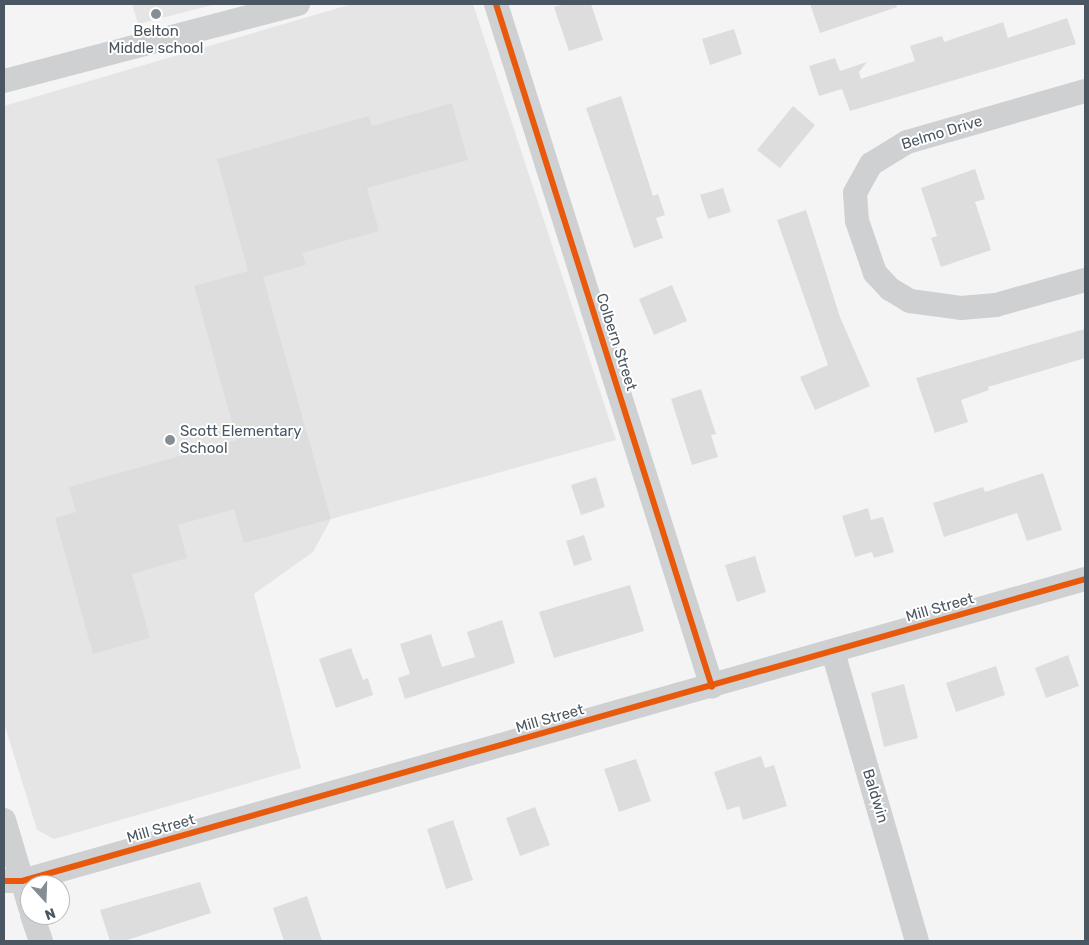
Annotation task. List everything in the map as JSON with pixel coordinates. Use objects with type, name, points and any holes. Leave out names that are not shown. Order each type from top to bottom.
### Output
[{"type":"street","points":[[4,81],[298,4]]},
{"type":"street","name":"Colbern Street","points":[[496,4],[712,687]]},
{"type":"street","name":"Belmo Drive","points":[[1085,91],[907,142],[870,164],[855,193],[857,221],[875,273],[890,289],[910,301],[961,308],[996,304],[1085,280]]},
{"type":"street","name":"Mill Street","points":[[13,881],[712,687],[1085,579]]},
{"type":"street","name":"Baldwin","points":[[833,652],[917,941]]},
{"type":"street","points":[[4,820],[13,881],[20,892]]},
{"type":"street","points":[[35,925],[40,941]]},
{"type":"shaded area","name":"Belton Middle school","points":[[132,4],[216,4],[138,24]]},
{"type":"shaded area","points":[[352,4],[473,4],[616,440],[331,519],[313,552],[254,594],[301,768],[54,839],[37,830],[4,723],[4,106]]},
{"type":"building","points":[[565,4],[591,4],[603,40],[569,51],[554,7]]},
{"type":"building","points":[[810,4],[896,4],[897,7],[820,33]]},
{"type":"building","points":[[1067,18],[1076,44],[850,111],[842,89],[819,96],[809,66],[835,58],[840,71],[867,62],[859,72],[861,79],[915,61],[910,46],[942,36],[944,42],[1003,22],[1008,38]]},
{"type":"building","points":[[734,29],[742,54],[710,65],[702,39]]},
{"type":"building","points":[[621,96],[653,196],[658,194],[665,215],[656,218],[663,238],[634,248],[586,108]]},
{"type":"building","points":[[452,103],[468,160],[367,188],[379,231],[302,253],[306,265],[263,277],[331,519],[244,543],[234,509],[178,525],[187,558],[132,574],[150,638],[93,654],[55,518],[76,512],[69,487],[237,440],[194,286],[248,271],[217,159],[369,116],[372,126]]},
{"type":"building","points":[[793,106],[815,125],[780,168],[757,150]]},
{"type":"building","points":[[975,169],[985,199],[975,202],[991,250],[941,267],[931,238],[937,236],[921,188]]},
{"type":"building","points":[[723,188],[731,212],[708,219],[700,195]]},
{"type":"building","points":[[806,210],[840,317],[870,386],[815,410],[800,377],[828,365],[777,220]]},
{"type":"building","points":[[672,285],[687,321],[654,335],[639,299]]},
{"type":"building","points":[[1085,329],[1085,358],[988,387],[989,390],[961,400],[968,422],[935,433],[916,378]]},
{"type":"building","points":[[701,389],[716,434],[711,435],[718,457],[692,465],[671,399]]},
{"type":"building","points":[[1043,473],[1062,530],[1027,541],[1017,513],[944,537],[933,503],[983,487],[985,492]]},
{"type":"building","points":[[596,477],[605,507],[581,515],[571,485]]},
{"type":"building","points":[[868,508],[871,520],[883,517],[894,552],[874,558],[872,552],[855,557],[842,516]]},
{"type":"building","points":[[584,535],[592,560],[574,566],[566,541]]},
{"type":"building","points":[[755,556],[766,592],[737,602],[725,565]]},
{"type":"building","points":[[630,585],[644,631],[554,658],[539,612]]},
{"type":"building","points":[[502,620],[515,663],[405,699],[398,678],[410,674],[400,644],[431,634],[442,667],[475,657],[467,632]]},
{"type":"building","points":[[351,648],[363,680],[368,678],[373,695],[336,708],[319,659]]},
{"type":"building","points":[[1068,655],[1079,686],[1046,698],[1035,668]]},
{"type":"building","points":[[996,666],[1005,695],[956,712],[946,683]]},
{"type":"building","points":[[904,684],[918,738],[884,747],[871,693]]},
{"type":"building","points":[[761,756],[765,768],[774,765],[787,806],[743,820],[739,806],[727,810],[714,772]]},
{"type":"building","points":[[636,759],[651,801],[619,812],[604,769]]},
{"type":"building","points":[[535,807],[550,845],[520,856],[506,818]]},
{"type":"building","points":[[453,820],[473,880],[446,889],[427,829]]},
{"type":"building","points":[[200,882],[211,913],[124,941],[110,941],[100,910]]},
{"type":"building","points":[[307,896],[322,941],[284,941],[273,908]]},
{"type":"cycle path","points":[[496,4],[712,687]]},
{"type":"cycle path","points":[[4,881],[22,881],[1085,579]]},
{"type":"place","name":"Belton Middle school","points":[[156,14]]},
{"type":"place","name":"Scott Elementary School","points":[[170,440]]}]
